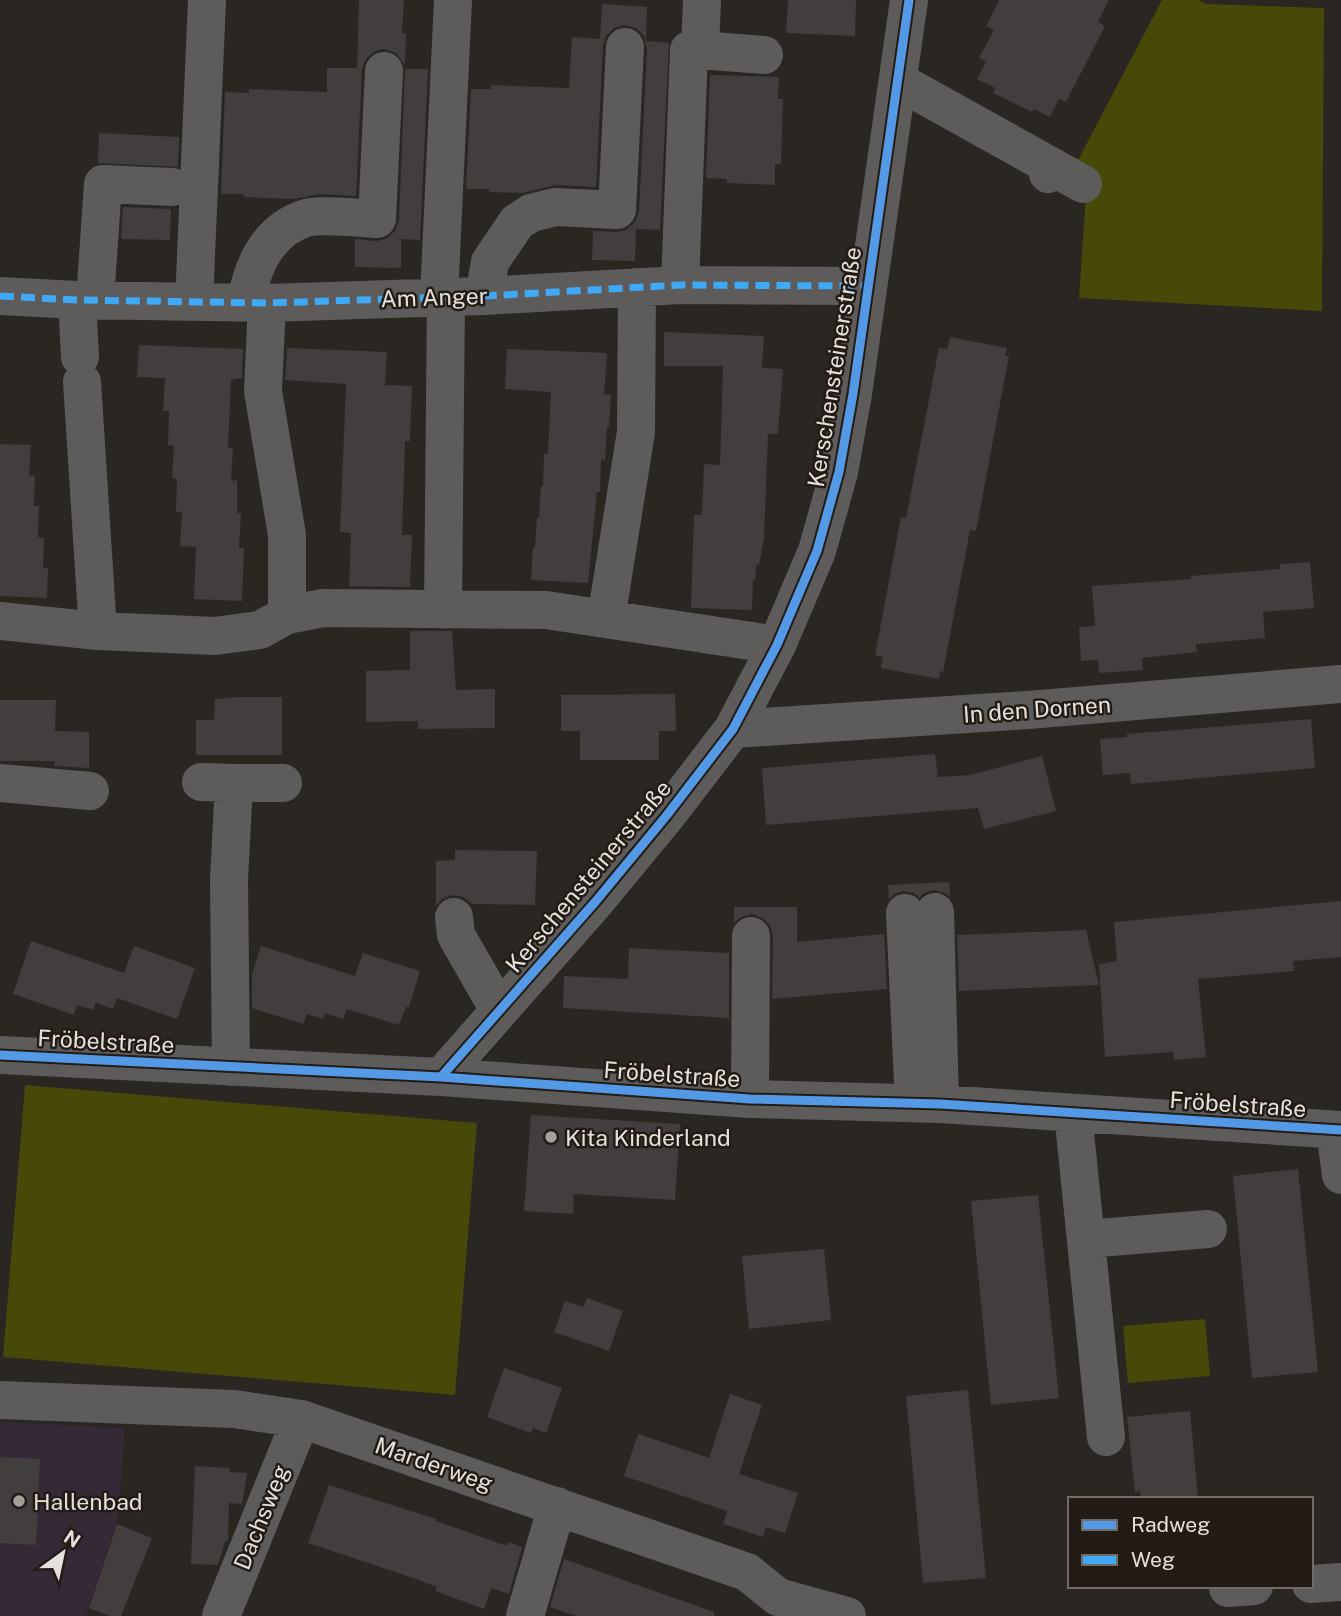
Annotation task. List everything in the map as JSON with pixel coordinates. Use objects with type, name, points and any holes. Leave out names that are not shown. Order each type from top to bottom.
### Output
[{"type":"street","points":[[194,302],[207,0]]},
{"type":"street","points":[[443,610],[442,297],[453,0]]},
{"type":"street","points":[[700,50],[702,0]]},
{"type":"street","name":"Kerschensteinerstraße","points":[[441,1077],[667,816],[733,729],[777,645],[817,551],[839,472],[853,394],[890,104],[909,0]]},
{"type":"street","points":[[484,296],[490,262],[517,222],[531,213],[555,207],[617,210],[625,47]]},
{"type":"street","points":[[680,285],[689,50],[764,55]]},
{"type":"street","points":[[287,615],[287,535],[263,391],[257,302],[250,279],[260,253],[286,228],[308,218],[377,219],[384,71]]},
{"type":"street","points":[[890,104],[965,125],[1060,174]]},
{"type":"street","points":[[98,631],[81,369],[96,220],[103,184],[172,187]]},
{"type":"street","name":"Am Anger","points":[[0,296],[257,302],[484,296],[680,285],[867,286]]},
{"type":"street","points":[[606,619],[636,432],[637,287]]},
{"type":"street","points":[[0,621],[98,631],[215,636],[260,630],[287,615],[323,608],[546,610],[777,645]]},
{"type":"street","name":"In den Dornen","points":[[733,729],[1028,710],[1341,684]]},
{"type":"street","points":[[231,1067],[229,880],[217,782],[283,783]]},
{"type":"street","points":[[0,783],[90,791]]},
{"type":"street","points":[[920,912],[927,1103]]},
{"type":"street","points":[[454,917],[456,935],[499,1010]]},
{"type":"street","points":[[750,1100],[751,936]]},
{"type":"street","name":"Fröbelstraße","points":[[0,1055],[441,1077],[750,1100],[927,1103],[1338,1130]]},
{"type":"street","points":[[1073,1113],[1106,1437]]},
{"type":"street","points":[[1338,1130],[1341,1175]]},
{"type":"street","points":[[1086,1240],[1208,1229]]},
{"type":"street","name":"Marderweg","points":[[0,1400],[111,1416],[234,1409],[301,1419],[747,1572],[775,1606],[847,1616]]},
{"type":"street","name":"Dachsweg","points":[[221,1616],[301,1419]]},
{"type":"street","points":[[526,1616],[557,1506]]},
{"type":"street","points":[[1313,1584],[1341,1582]]},
{"type":"shaded area","points":[[1162,0],[1324,8],[1322,311],[1079,298],[1086,194],[1076,164]]},
{"type":"shaded area","points":[[25,1085],[477,1123],[455,1395],[3,1357]]},
{"type":"shaded area","points":[[1205,1319],[1210,1376],[1128,1383],[1123,1326]]},
{"type":"shaded area","points":[[0,1422],[125,1428],[118,1519],[86,1616],[0,1616]]},
{"type":"building","points":[[359,0],[404,0],[402,33],[406,33],[405,66],[396,53],[384,49],[375,51],[366,59],[362,69],[356,196],[320,194],[294,199],[221,194],[225,92],[249,93],[249,89],[327,92],[327,68],[357,68]]},
{"type":"building","points":[[788,0],[856,0],[855,36],[786,33]]},
{"type":"building","points":[[999,0],[1109,0],[1098,22],[1105,26],[1066,102],[1059,99],[1050,117],[1034,109],[1032,112],[993,93],[995,88],[977,79],[986,61],[979,58],[994,30],[986,26]]},
{"type":"building","points":[[602,4],[647,7],[646,41],[669,43],[660,230],[636,229],[635,261],[592,260],[593,231],[626,230],[635,222],[639,212],[647,48],[644,36],[636,28],[625,25],[614,28],[606,36],[603,45],[596,187],[556,185],[522,193],[466,189],[471,89],[491,89],[491,85],[569,88],[572,37],[600,39]]},
{"type":"building","points":[[405,69],[428,69],[420,240],[401,239],[401,268],[355,267],[355,239],[386,239],[395,231],[399,221]]},
{"type":"building","points":[[710,75],[779,77],[778,99],[783,99],[781,164],[775,164],[775,185],[727,183],[727,179],[706,178]]},
{"type":"building","points":[[99,133],[179,137],[178,167],[98,163]]},
{"type":"building","points":[[123,207],[171,209],[170,240],[121,239]]},
{"type":"building","points":[[664,332],[764,336],[762,368],[783,369],[778,434],[768,434],[764,538],[759,565],[756,565],[753,579],[752,610],[691,608],[694,515],[702,515],[704,464],[720,465],[723,366],[664,366]]},
{"type":"building","points":[[950,337],[1007,348],[1005,356],[1009,356],[976,531],[970,530],[943,672],[940,671],[939,679],[881,668],[883,657],[875,655],[901,517],[906,518],[939,348],[947,349]]},
{"type":"building","points":[[139,345],[243,349],[242,378],[231,380],[228,448],[233,448],[231,481],[237,480],[237,513],[241,514],[239,548],[244,548],[242,601],[194,599],[196,547],[180,546],[182,512],[176,512],[177,479],[172,478],[174,446],[168,445],[169,411],[163,411],[165,378],[137,377]]},
{"type":"building","points":[[287,348],[387,352],[385,385],[412,386],[410,441],[405,441],[402,535],[412,535],[410,587],[349,586],[351,533],[340,532],[346,384],[285,380]]},
{"type":"building","points":[[507,349],[607,353],[604,394],[611,395],[609,427],[605,460],[601,459],[600,492],[597,492],[588,583],[531,580],[533,547],[543,486],[544,454],[548,454],[551,392],[505,389]]},
{"type":"building","points":[[0,444],[31,445],[29,475],[35,476],[34,506],[39,506],[38,537],[44,538],[43,568],[48,568],[47,598],[0,596]]},
{"type":"building","points":[[1310,562],[1314,608],[1263,612],[1265,638],[1196,644],[1197,652],[1142,658],[1143,670],[1099,673],[1098,660],[1081,661],[1079,627],[1095,626],[1092,586],[1191,579],[1191,576],[1280,569],[1280,564]]},
{"type":"building","points":[[410,631],[452,631],[456,690],[495,689],[495,728],[418,729],[418,721],[366,722],[366,671],[410,670]]},
{"type":"building","points":[[675,694],[676,731],[659,731],[659,760],[580,760],[580,731],[561,731],[561,695]]},
{"type":"building","points":[[282,697],[282,755],[196,755],[196,720],[214,720],[215,699]]},
{"type":"building","points":[[0,700],[56,700],[55,731],[89,732],[89,768],[55,766],[55,761],[0,761]]},
{"type":"building","points":[[1311,719],[1315,768],[1131,784],[1130,773],[1103,775],[1100,739],[1127,737],[1127,734]]},
{"type":"building","points":[[935,754],[938,777],[970,775],[1042,756],[1056,811],[984,829],[978,808],[766,825],[762,768]]},
{"type":"building","points":[[455,850],[537,851],[535,905],[472,904],[463,897],[452,895],[442,899],[436,906],[436,861],[455,860]]},
{"type":"building","points":[[949,882],[950,897],[934,890],[924,893],[920,898],[914,893],[903,891],[889,899],[888,885]]},
{"type":"building","points":[[1341,901],[1341,957],[1293,961],[1294,971],[1198,979],[1206,1057],[1174,1060],[1173,1052],[1105,1057],[1099,964],[1117,961],[1114,922]]},
{"type":"building","points":[[734,907],[797,907],[797,942],[884,934],[887,989],[772,999],[773,936],[770,926],[763,918],[752,914],[741,917],[734,923]]},
{"type":"building","points":[[1086,930],[1099,985],[959,991],[957,935]]},
{"type":"building","points":[[31,941],[124,973],[134,946],[195,968],[177,1019],[117,998],[113,1009],[96,1003],[93,1010],[77,1005],[74,1015],[13,994]]},
{"type":"building","points":[[261,946],[355,976],[363,953],[420,971],[409,1007],[406,1007],[399,1025],[347,1009],[343,1019],[325,1013],[323,1019],[307,1014],[303,1024],[252,1008],[252,975]]},
{"type":"building","points":[[629,948],[729,953],[729,1018],[563,1008],[564,976],[628,979]]},
{"type":"building","points":[[531,1115],[680,1124],[675,1200],[574,1194],[573,1214],[524,1211]]},
{"type":"building","points":[[1298,1169],[1318,1372],[1252,1378],[1233,1176]]},
{"type":"building","points":[[1038,1195],[1059,1398],[991,1405],[971,1201]]},
{"type":"building","points":[[824,1249],[831,1320],[749,1329],[742,1256]]},
{"type":"building","points":[[587,1298],[623,1311],[609,1351],[554,1332],[565,1301],[584,1307]]},
{"type":"building","points":[[504,1368],[562,1388],[546,1433],[533,1428],[531,1433],[487,1417]]},
{"type":"building","points":[[968,1390],[986,1578],[923,1583],[906,1396]]},
{"type":"building","points":[[730,1394],[762,1405],[739,1474],[798,1493],[785,1533],[766,1527],[763,1537],[723,1524],[727,1511],[624,1476],[638,1434],[709,1458]]},
{"type":"building","points":[[1190,1411],[1198,1497],[1141,1497],[1140,1491],[1135,1492],[1127,1417]]},
{"type":"building","name":"Hallenbad","points":[[0,1457],[40,1459],[36,1545],[0,1543]]},
{"type":"building","points":[[195,1466],[230,1468],[229,1472],[247,1473],[242,1504],[229,1503],[228,1541],[225,1542],[218,1565],[191,1564]]},
{"type":"building","points":[[329,1485],[436,1519],[507,1546],[508,1542],[522,1547],[509,1594],[491,1588],[484,1609],[435,1591],[437,1587],[416,1579],[308,1543]]},
{"type":"building","points":[[117,1524],[152,1538],[121,1616],[110,1616],[89,1608]]},
{"type":"building","points":[[564,1559],[714,1612],[714,1616],[577,1616],[550,1607]]},
{"type":"marked path","points":[[0,296],[267,303],[484,296],[680,285],[867,286]]},
{"type":"cycle path","points":[[441,1077],[596,901],[667,815],[733,729],[777,645],[817,551],[839,472],[853,394],[909,0]]},
{"type":"cycle path","points":[[0,1055],[441,1077],[750,1099],[940,1104],[1341,1130]]},
{"type":"place","name":"Kita Kinderland","points":[[551,1137]]},
{"type":"place","name":"Hallenbad","points":[[19,1501]]}]
